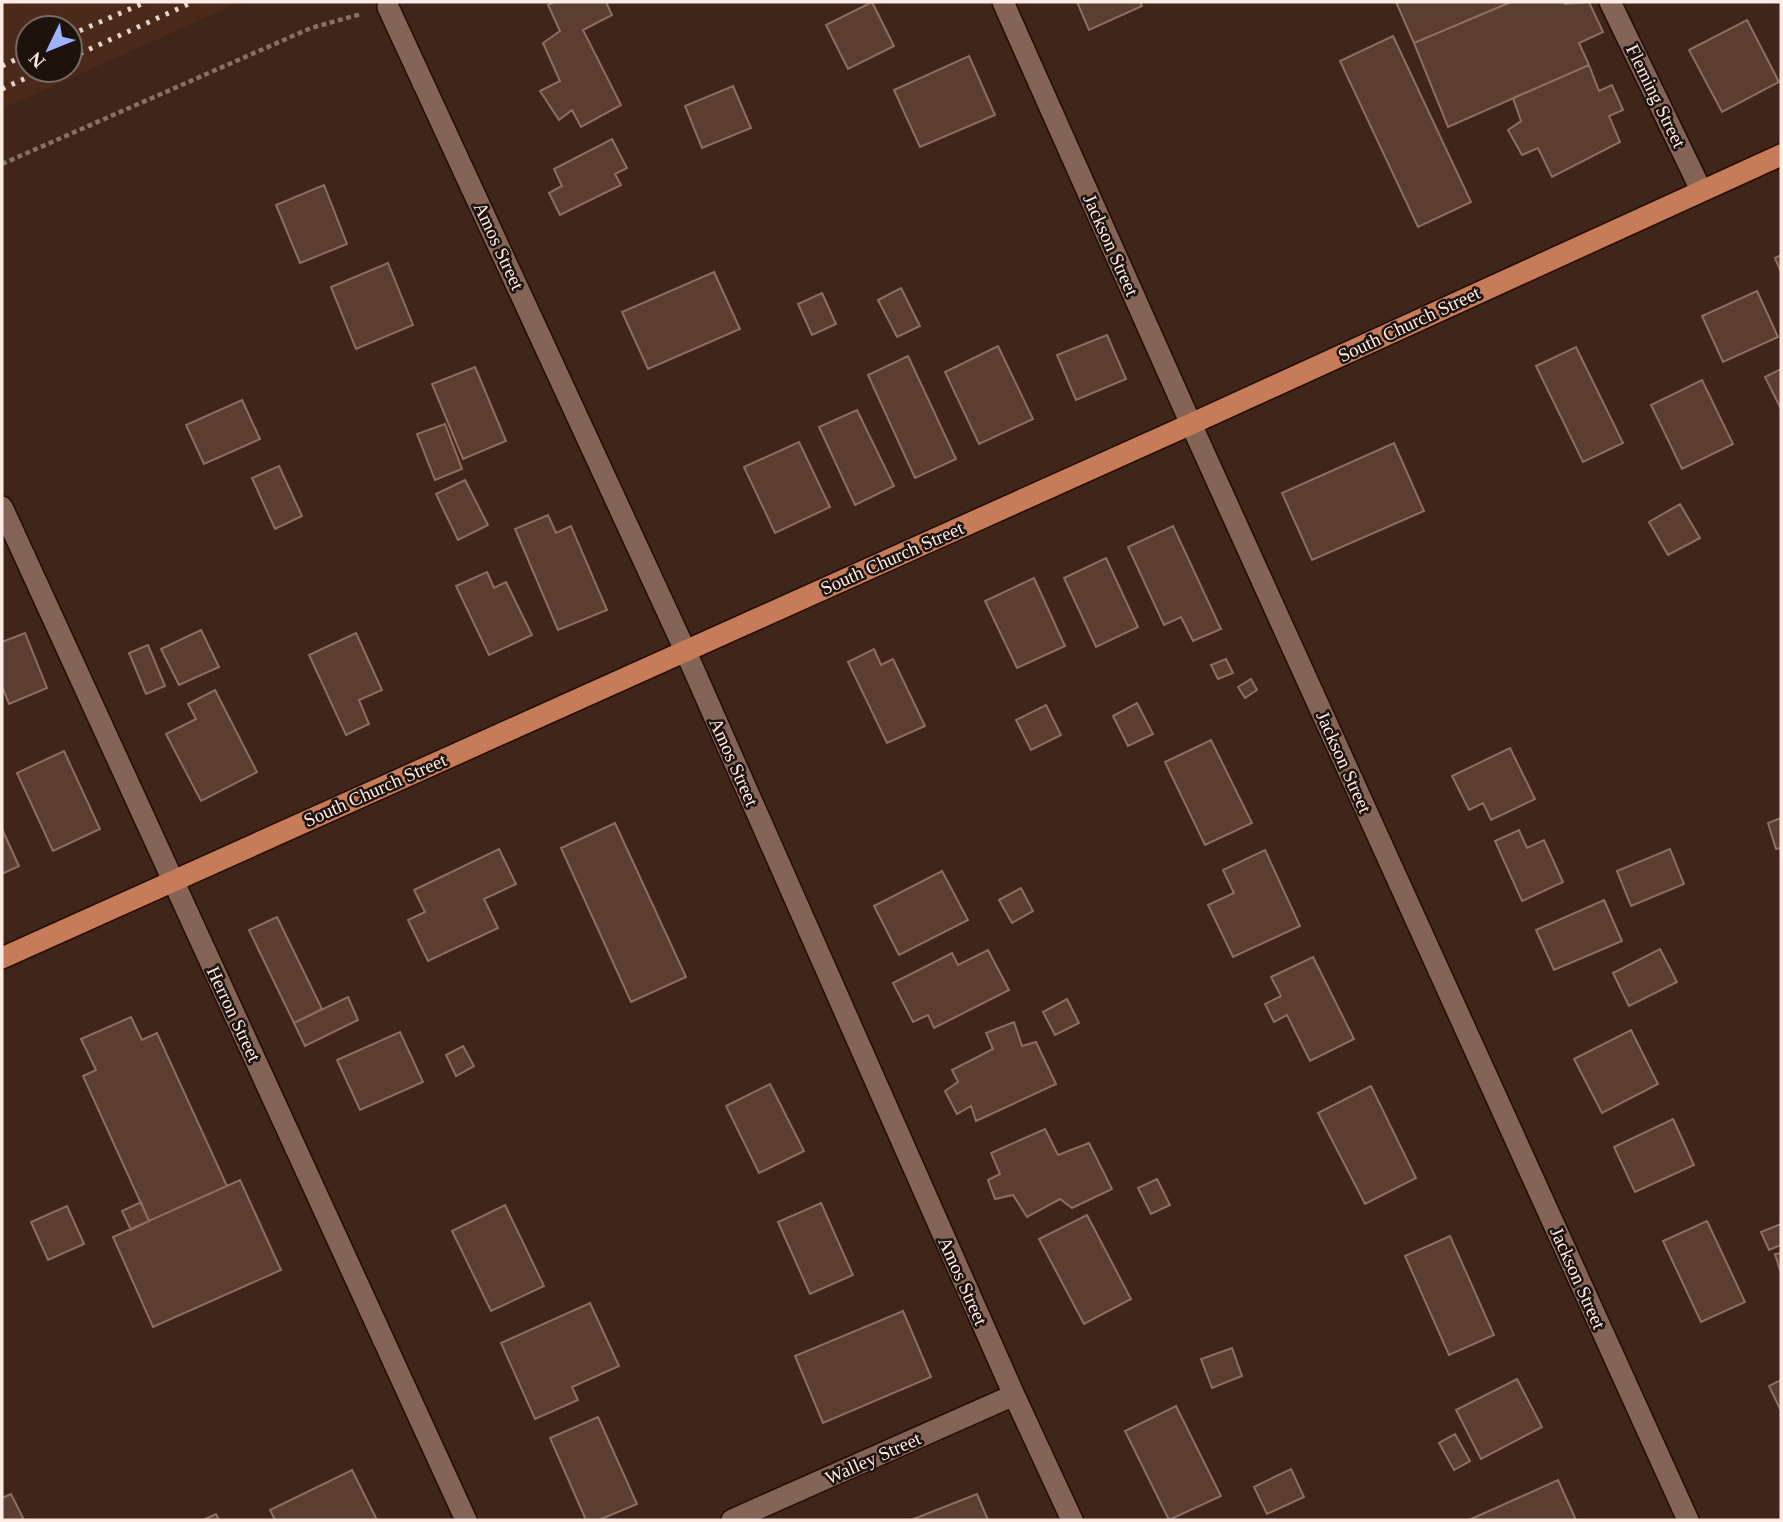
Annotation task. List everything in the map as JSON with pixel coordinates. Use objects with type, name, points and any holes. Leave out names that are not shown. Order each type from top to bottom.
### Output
[{"type":"main road","name":"South Church Street","points":[[2,958],[1191,424],[1781,155]]},
{"type":"street","name":"Jackson Street","points":[[1003,2],[1191,424],[1688,1520]]},
{"type":"street","name":"Fleming Street","points":[[1610,2],[1701,190]]},
{"type":"street","name":"Amos Street","points":[[388,7],[685,650],[1014,1395],[1072,1520]]},
{"type":"street","name":"Herron Street","points":[[2,507],[466,1520]]},
{"type":"street","name":"Walley Street","points":[[732,1520],[1014,1395]]},
{"type":"path","points":[[2,164],[311,28],[388,7]]},
{"type":"shaded area","points":[[2,2],[240,2],[84,72],[84,14],[14,14],[14,84],[58,84],[2,109]]},
{"type":"building","points":[[554,2],[606,2],[612,15],[583,30],[621,105],[581,127],[572,110],[559,120],[540,91],[560,81],[543,43],[560,31],[548,5]]},
{"type":"building","points":[[872,2],[894,46],[848,69],[826,25]]},
{"type":"building","points":[[1077,2],[1140,2],[1142,6],[1089,30]]},
{"type":"building","points":[[1396,2],[1511,2],[1414,43]]},
{"type":"building","points":[[1511,2],[1589,2],[1603,32],[1579,43],[1589,65],[1448,127],[1414,43]]},
{"type":"building","points":[[1747,20],[1779,82],[1722,112],[1689,50]]},
{"type":"building","points":[[1393,36],[1471,202],[1418,227],[1340,61]]},
{"type":"building","points":[[969,56],[995,115],[920,147],[894,90]]},
{"type":"building","points":[[1589,65],[1599,91],[1612,85],[1623,110],[1609,116],[1620,142],[1552,177],[1538,148],[1522,155],[1508,130],[1521,121],[1513,98]]},
{"type":"building","points":[[733,86],[751,128],[702,148],[685,106]]},
{"type":"building","points":[[612,139],[627,168],[615,174],[621,185],[560,215],[549,193],[562,186],[554,169]]},
{"type":"building","points":[[324,185],[347,244],[300,263],[276,205]]},
{"type":"building","points":[[1781,255],[1781,272],[1775,258]]},
{"type":"building","points":[[388,263],[413,325],[356,349],[331,287]]},
{"type":"building","points":[[714,272],[740,329],[648,369],[622,312]]},
{"type":"building","points":[[901,288],[920,326],[897,337],[878,300]]},
{"type":"building","points":[[1757,291],[1778,337],[1723,362],[1702,316]]},
{"type":"building","points":[[822,293],[836,324],[812,335],[798,304]]},
{"type":"building","points":[[1107,335],[1126,379],[1076,400],[1057,355]]},
{"type":"building","points":[[998,346],[1033,419],[979,444],[945,372]]},
{"type":"building","points":[[1576,347],[1623,443],[1583,462],[1536,366]]},
{"type":"building","points":[[908,356],[956,459],[915,478],[868,375]]},
{"type":"building","points":[[475,367],[506,441],[463,459],[432,384]]},
{"type":"building","points":[[1781,369],[1781,409],[1765,377]]},
{"type":"building","points":[[1702,380],[1733,444],[1682,469],[1651,405]]},
{"type":"building","points":[[242,400],[260,439],[204,464],[186,425]]},
{"type":"building","points":[[857,410],[894,486],[855,505],[819,427]]},
{"type":"building","points":[[445,424],[462,469],[435,480],[417,434]]},
{"type":"building","points":[[799,442],[830,507],[775,533],[744,467]]},
{"type":"building","points":[[1394,443],[1424,511],[1312,560],[1282,493]]},
{"type":"building","points":[[279,466],[302,516],[275,529],[252,478]]},
{"type":"building","points":[[465,480],[488,525],[458,540],[436,494]]},
{"type":"building","points":[[1680,504],[1700,538],[1668,555],[1649,522]]},
{"type":"building","points":[[548,515],[556,533],[571,526],[607,610],[558,630],[515,529]]},
{"type":"building","points":[[1173,526],[1221,629],[1193,641],[1181,617],[1164,625],[1128,547]]},
{"type":"building","points":[[1106,558],[1138,627],[1096,647],[1064,578]]},
{"type":"building","points":[[487,572],[494,588],[506,582],[532,635],[489,655],[456,586]]},
{"type":"building","points":[[1034,578],[1065,646],[1017,668],[985,601]]},
{"type":"building","points":[[201,630],[219,667],[179,685],[161,649]]},
{"type":"building","points":[[25,633],[47,688],[9,704],[2,686],[2,642]]},
{"type":"building","points":[[356,633],[382,690],[359,700],[369,724],[346,735],[309,655]]},
{"type":"building","points":[[148,645],[165,686],[146,694],[129,653]]},
{"type":"building","points":[[874,649],[881,665],[893,659],[925,726],[887,743],[848,662]]},
{"type":"building","points":[[1226,659],[1233,673],[1218,679],[1211,665]]},
{"type":"building","points":[[1251,679],[1257,690],[1245,698],[1238,687]]},
{"type":"building","points":[[215,690],[257,772],[201,801],[166,734],[196,719],[188,704]]},
{"type":"building","points":[[1137,703],[1153,734],[1128,746],[1113,716]]},
{"type":"building","points":[[1046,705],[1061,735],[1031,750],[1016,720]]},
{"type":"building","points":[[1211,740],[1252,823],[1205,845],[1165,762]]},
{"type":"building","points":[[1510,748],[1535,799],[1491,820],[1483,803],[1469,810],[1452,776]]},
{"type":"building","points":[[64,751],[100,829],[53,851],[17,773]]},
{"type":"building","points":[[1781,818],[1781,848],[1776,849],[1768,823]]},
{"type":"building","points":[[615,823],[686,977],[631,1002],[561,848]]},
{"type":"building","points":[[2,829],[19,866],[2,874]]},
{"type":"building","points":[[1519,830],[1527,848],[1544,840],[1563,882],[1522,901],[1495,841]]},
{"type":"building","points":[[499,849],[516,884],[484,899],[498,928],[428,961],[408,920],[425,912],[414,890]]},
{"type":"building","points":[[1670,849],[1684,884],[1631,906],[1617,871]]},
{"type":"building","points":[[1265,850],[1300,926],[1233,957],[1208,905],[1234,893],[1223,870]]},
{"type":"building","points":[[942,871],[968,920],[899,955],[874,906]]},
{"type":"building","points":[[1021,888],[1033,911],[1012,923],[999,900]]},
{"type":"building","points":[[1604,900],[1622,941],[1554,970],[1536,930]]},
{"type":"building","points":[[277,917],[322,1009],[294,1023],[249,930]]},
{"type":"building","points":[[1660,949],[1677,982],[1629,1006],[1613,973]]},
{"type":"building","points":[[988,950],[1009,990],[934,1028],[928,1015],[913,1022],[893,983],[952,953],[958,965]]},
{"type":"building","points":[[1313,957],[1354,1039],[1310,1061],[1287,1015],[1274,1022],[1265,1004],[1281,996],[1271,977]]},
{"type":"building","points":[[348,997],[358,1020],[305,1046],[294,1023]]},
{"type":"building","points":[[1067,999],[1079,1023],[1055,1035],[1043,1012]]},
{"type":"building","points":[[131,1017],[142,1040],[157,1033],[227,1186],[149,1221],[83,1076],[96,1070],[81,1039]]},
{"type":"building","points":[[1014,1022],[1022,1046],[1036,1042],[1056,1084],[976,1121],[971,1106],[957,1114],[945,1091],[958,1082],[952,1070],[993,1049],[986,1033]]},
{"type":"building","points":[[1631,1030],[1658,1084],[1602,1113],[1574,1059]]},
{"type":"building","points":[[400,1032],[423,1082],[360,1110],[337,1060]]},
{"type":"building","points":[[463,1046],[474,1066],[456,1076],[446,1055]]},
{"type":"building","points":[[770,1084],[804,1151],[759,1173],[726,1106]]},
{"type":"building","points":[[1371,1086],[1416,1178],[1365,1204],[1318,1113]]},
{"type":"building","points":[[1673,1119],[1694,1165],[1635,1192],[1614,1147]]},
{"type":"building","points":[[1045,1129],[1058,1155],[1089,1143],[1112,1189],[1072,1208],[1060,1199],[1027,1217],[1013,1195],[995,1199],[988,1180],[1000,1174],[991,1153]]},
{"type":"building","points":[[1157,1179],[1170,1205],[1151,1214],[1138,1188]]},
{"type":"building","points":[[240,1180],[281,1270],[153,1327],[113,1237]]},
{"type":"building","points":[[141,1202],[149,1221],[131,1230],[122,1211]]},
{"type":"building","points":[[821,1203],[853,1275],[810,1294],[778,1222]]},
{"type":"building","points":[[505,1205],[544,1286],[491,1311],[452,1231]]},
{"type":"building","points":[[67,1206],[84,1244],[48,1260],[31,1222]]},
{"type":"building","points":[[1087,1215],[1131,1299],[1084,1324],[1039,1239]]},
{"type":"building","points":[[1707,1221],[1745,1302],[1701,1322],[1663,1241]]},
{"type":"building","points":[[1781,1224],[1781,1245],[1769,1250],[1761,1232]]},
{"type":"building","points":[[1450,1236],[1494,1335],[1449,1355],[1405,1256]]},
{"type":"building","points":[[1781,1253],[1781,1269],[1780,1270],[1775,1254]]},
{"type":"building","points":[[590,1303],[619,1366],[572,1387],[578,1400],[535,1419],[501,1343]]},
{"type":"building","points":[[903,1311],[931,1377],[823,1423],[795,1356]]},
{"type":"building","points":[[1232,1348],[1242,1376],[1212,1388],[1201,1359]]},
{"type":"building","points":[[1517,1379],[1542,1427],[1481,1459],[1456,1410]]},
{"type":"building","points":[[1781,1380],[1781,1411],[1769,1386]]},
{"type":"building","points":[[1176,1406],[1221,1496],[1169,1520],[1125,1431]]},
{"type":"building","points":[[598,1417],[637,1504],[599,1520],[586,1520],[550,1438]]},
{"type":"building","points":[[1455,1434],[1470,1461],[1454,1470],[1439,1443]]},
{"type":"building","points":[[1291,1469],[1304,1497],[1267,1514],[1254,1487]]},
{"type":"building","points":[[352,1470],[377,1520],[275,1520],[270,1510]]},
{"type":"building","points":[[1558,1480],[1576,1520],[1469,1520]]},
{"type":"building","points":[[11,1494],[24,1520],[2,1520],[2,1498]]},
{"type":"building","points":[[977,1494],[988,1520],[911,1520]]},
{"type":"building","points":[[216,1514],[219,1520],[203,1520]]},
{"type":"railway","points":[[84,29],[146,2]]},
{"type":"railway","points":[[84,52],[193,2]]},
{"type":"railway","points":[[2,66],[14,60]]},
{"type":"railway","points":[[2,89],[14,83]]}]
